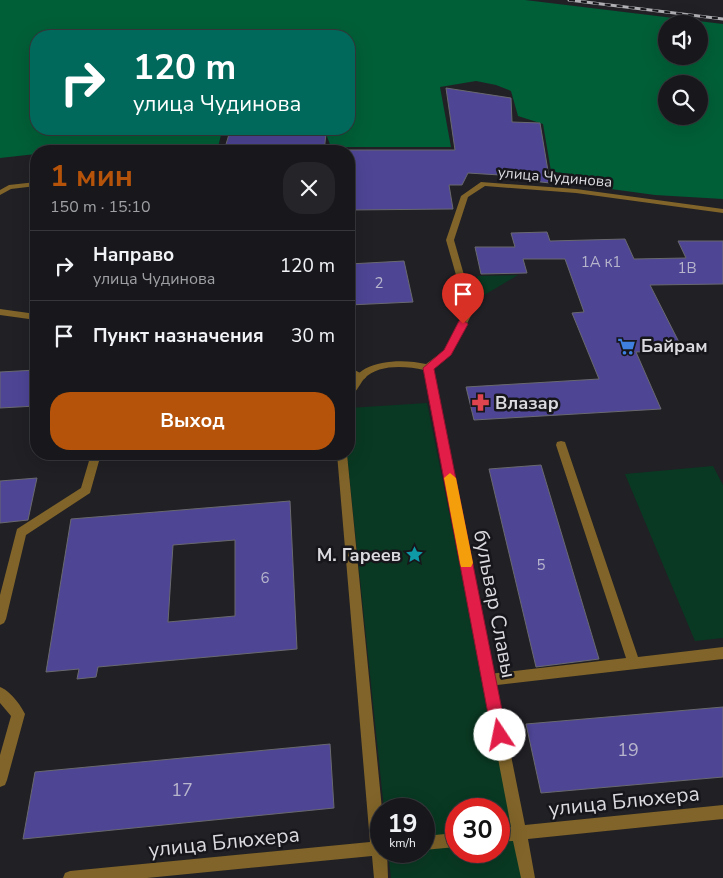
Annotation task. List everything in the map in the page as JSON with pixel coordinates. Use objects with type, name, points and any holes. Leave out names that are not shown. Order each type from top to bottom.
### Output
[{"type":"street","name":"улица Чудинова","points":[[428,368],[448,352],[470,310],[450,240],[465,196],[484,184],[576,191],[723,211]]},
{"type":"street","points":[[0,193],[9,187],[30,185]]},
{"type":"street","points":[[0,312],[30,316]]},
{"type":"street","points":[[355,385],[370,370],[412,364],[428,368]]},
{"type":"street","name":"бульвар Славы","points":[[428,368],[528,878]]},
{"type":"street","points":[[355,374],[361,377]]},
{"type":"street","points":[[561,445],[634,664]]},
{"type":"street","points":[[0,619],[21,532],[86,490],[94,460]]},
{"type":"street","points":[[343,460],[375,798]]},
{"type":"street","points":[[489,680],[723,654]]},
{"type":"street","points":[[0,693],[18,714],[0,780]]},
{"type":"street","name":"улица Блюхера","points":[[510,834],[723,812]]},
{"type":"street","name":"улица Блюхера","points":[[70,878],[370,849]]},
{"type":"street","points":[[380,863],[381,878]]},
{"type":"green space","points":[[0,0],[525,0],[658,16],[658,65],[708,65],[708,22],[723,24],[723,199],[655,195],[611,189],[605,182],[551,171],[543,124],[518,116],[511,91],[496,85],[476,81],[440,87],[451,147],[355,147],[355,145],[330,145],[326,135],[355,135],[355,30],[30,30],[30,135],[221,135],[218,145],[30,145],[30,155],[0,158]]},
{"type":"green space","points":[[518,275],[481,297],[477,276]]},
{"type":"green space","points":[[427,403],[507,798],[445,798],[445,863],[510,863],[510,814],[523,878],[391,878],[389,863],[435,863],[435,798],[383,798],[348,460],[355,460],[355,408]]},
{"type":"green space","points":[[713,466],[723,485],[723,638],[695,641],[625,474]]},
{"type":"building","points":[[446,88],[511,98],[512,122],[540,123],[550,183],[532,181],[532,177],[468,173],[462,185],[449,185],[453,209],[355,210],[355,150],[455,150]]},
{"type":"building","points":[[229,135],[326,135],[325,145],[226,145]]},
{"type":"building","points":[[547,232],[550,241],[625,239],[634,259],[686,258],[678,241],[723,241],[723,284],[650,285],[683,350],[636,352],[661,409],[474,420],[466,387],[599,379],[572,313],[584,312],[565,259],[523,259],[527,273],[481,274],[475,247],[515,247],[511,233]]},
{"type":"building","points":[[404,261],[413,302],[355,305],[355,264]]},
{"type":"building","points":[[30,370],[30,406],[0,408],[0,372]]},
{"type":"building","points":[[541,465],[599,659],[536,667],[489,469]]},
{"type":"building","points":[[37,478],[28,520],[0,523],[0,481]]},
{"type":"building","points":[[290,501],[297,649],[98,667],[96,677],[77,679],[79,669],[46,672],[71,519]],"holes":[[[235,540],[235,616],[168,622],[173,545]]]},
{"type":"building","points":[[723,707],[723,777],[541,793],[526,724]]},
{"type":"building","points":[[330,744],[334,808],[23,839],[35,772]]},
{"type":"railway","points":[[569,0],[723,19]]},
{"type":"slow traffic","points":[[450,478],[466,563]]},
{"type":"place","name":"Байрам","points":[[627,346]]},
{"type":"place","name":"Влазар","points":[[481,403]]},
{"type":"place","name":"М. Гареев","points":[[415,555]]},
{"type":"route","points":[[463,324],[448,352],[428,368],[500,735]]}]
